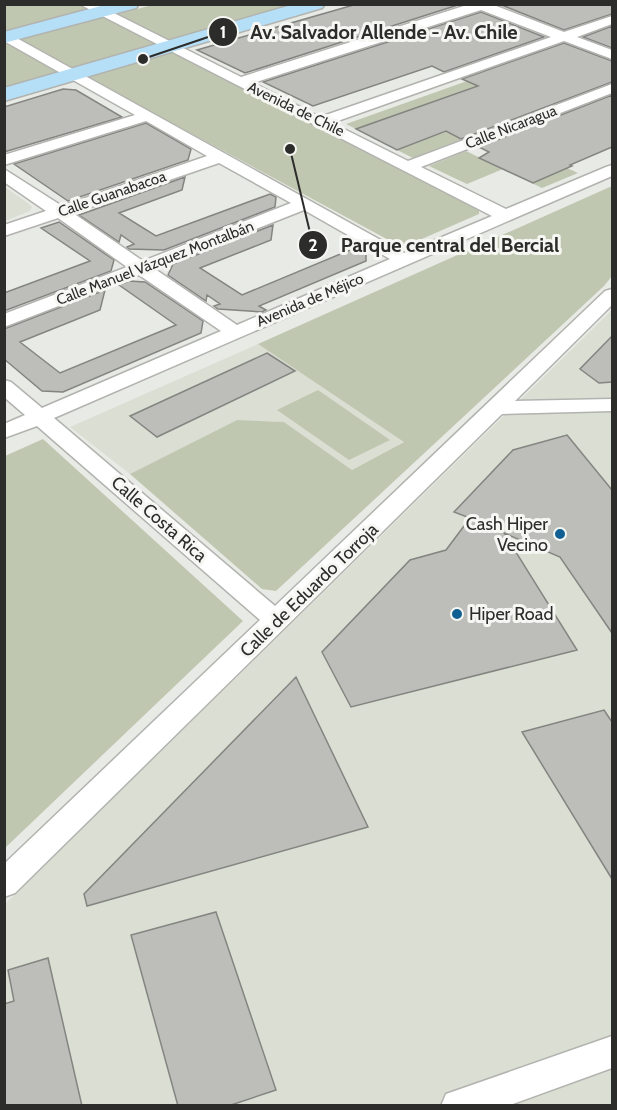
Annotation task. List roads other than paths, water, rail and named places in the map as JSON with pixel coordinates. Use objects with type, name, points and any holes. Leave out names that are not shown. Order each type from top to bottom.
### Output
[{"type":"street","points":[[6,37],[93,8],[130,4]]},
{"type":"street","points":[[4,95],[316,4]]},
{"type":"street","points":[[241,82],[481,5],[612,55]]},
{"type":"street","name":"Avenida de Chile","points":[[93,8],[322,121],[506,216]]},
{"type":"street","points":[[322,121],[612,20]]},
{"type":"street","points":[[6,37],[404,260]]},
{"type":"street","name":"Calle Nicaragua","points":[[409,166],[612,88]]},
{"type":"street","points":[[4,160],[147,116]]},
{"type":"street","name":"Calle Guanabacoa","points":[[4,231],[220,157]]},
{"type":"street","name":"Avenida de Méjico","points":[[4,432],[612,170]]},
{"type":"street","points":[[4,174],[236,332]]},
{"type":"street","name":"Calle Manuel Vázquez Montalbán","points":[[4,321],[305,204]]},
{"type":"street","name":"Calle de Eduardo Torroja","points":[[4,884],[612,295]]},
{"type":"street","name":"Calle Costa Rica","points":[[4,386],[278,621]]},
{"type":"street","points":[[496,408],[612,405]]},
{"type":"street","points":[[458,1106],[612,1052]]},
{"type":"place","name":"Av. Salvador Allende - Av. Chile","points":[[143,59]]},
{"type":"place","name":"Parque central del Bercial","points":[[290,149]]},
{"type":"place","name":"Cash Hiper Vecino","points":[[560,534]]},
{"type":"place","name":"Hiper Road","points":[[457,614]]}]
